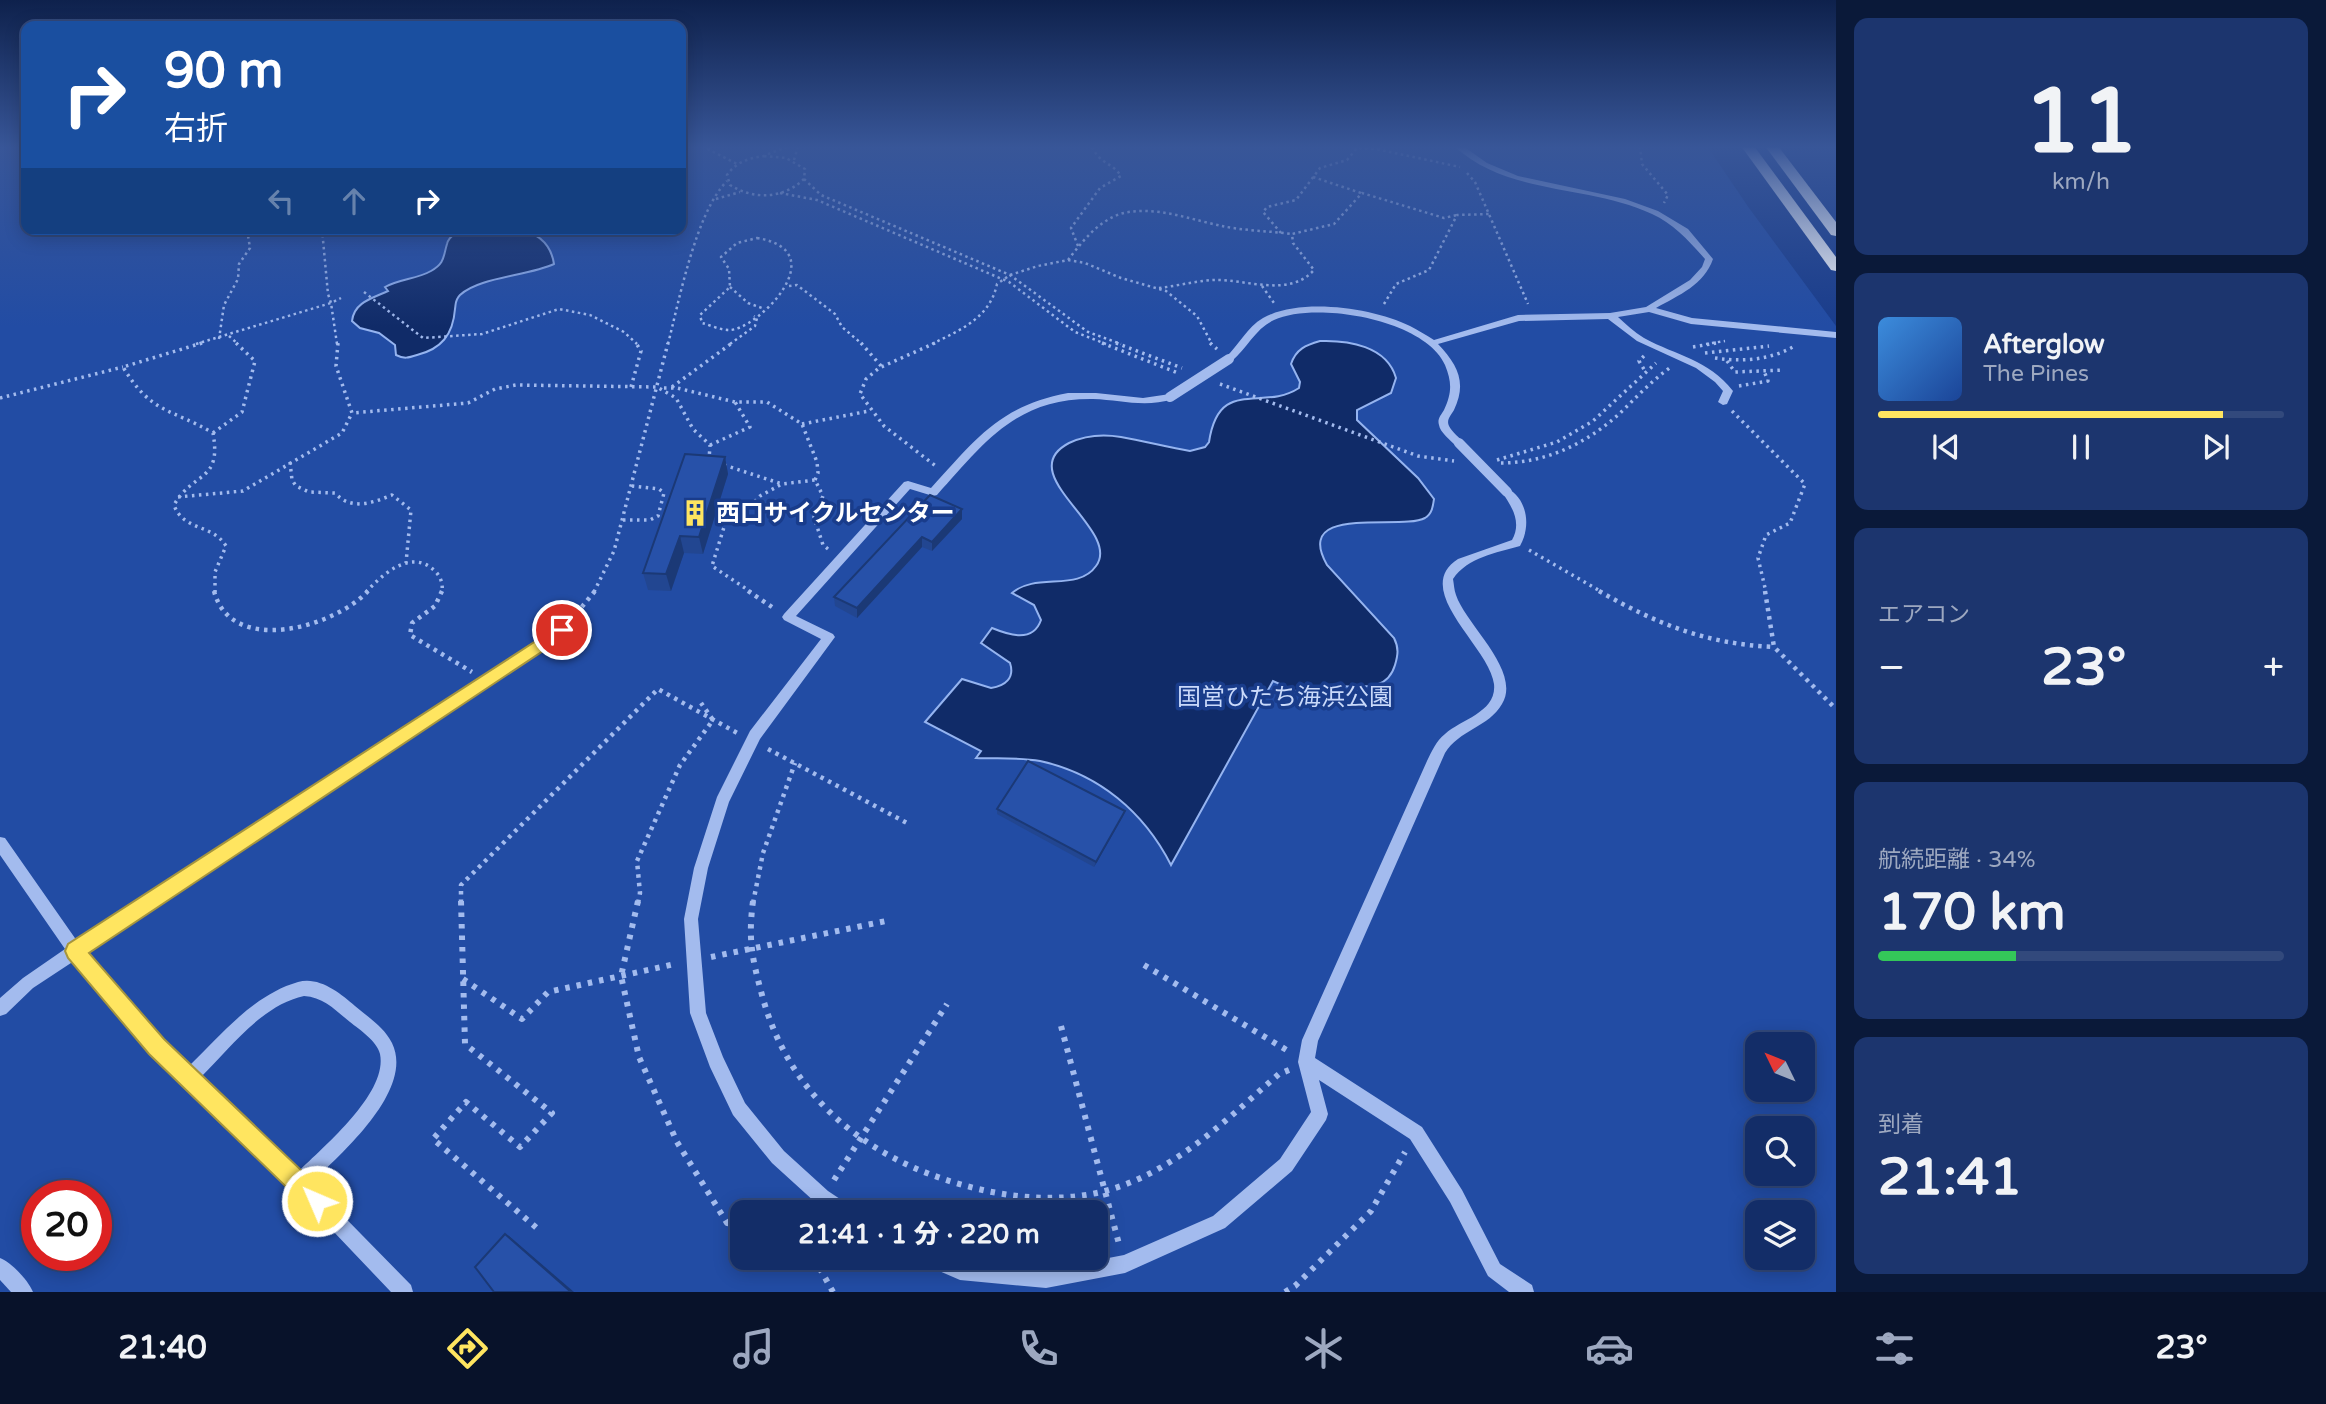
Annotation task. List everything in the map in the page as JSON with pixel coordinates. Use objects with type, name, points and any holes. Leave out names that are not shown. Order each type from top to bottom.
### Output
[{"type":"highway","points":[[1791,206],[1836,267]]},
{"type":"highway","points":[[1817,206],[1836,232]]},
{"type":"street","points":[[1433,343],[1486,326],[1534,317],[1610,316],[1649,309],[1697,281],[1707,269],[1709,259],[1701,245],[1685,231],[1636,206]]},
{"type":"street","points":[[826,1200],[778,1157],[739,1109],[716,1061],[698,1013],[693,961],[691,919],[701,869],[722,801],[755,735],[829,637],[788,617],[908,485],[933,492],[1002,422],[1042,400],[1072,395],[1153,401],[1170,397],[1232,356],[1257,325],[1292,311],[1336,309],[1375,317],[1433,343],[1456,380],[1455,399],[1443,421],[1444,428],[1507,492],[1521,514],[1520,538],[1516,542],[1462,562],[1449,573],[1446,582],[1456,607],[1494,663],[1501,683],[1499,698],[1487,713],[1443,743],[1310,1040],[1306,1062],[1320,1114],[1286,1166],[1219,1222],[1125,1264],[1108,1267]]},
{"type":"street","points":[[1649,309],[1691,321],[1836,335]]},
{"type":"street","points":[[1610,316],[1640,340],[1702,365],[1715,374],[1728,390],[1723,402]]},
{"type":"street","points":[[0,1008],[28,983],[75,951],[562,630]]},
{"type":"street","points":[[0,843],[75,951],[157,1046],[299,1183],[404,1292]]},
{"type":"street","points":[[189,1077],[262,1009],[299,989],[325,992],[381,1041],[388,1054],[384,1086],[373,1104],[299,1183]]},
{"type":"street","points":[[1306,1062],[1416,1133],[1468,1218],[1494,1270],[1525,1292]]},
{"type":"street","points":[[0,1267],[24,1292]]},
{"type":"street","points":[[958,1270],[1046,1279],[1093,1270]]},
{"type":"path","points":[[562,630],[593,594],[614,551],[659,388],[695,241],[712,206]]},
{"type":"path","points":[[832,206],[1013,284],[1062,324],[1086,338],[1180,373]]},
{"type":"path","points":[[848,206],[1010,275],[1088,332],[1192,372]]},
{"type":"path","points":[[1078,246],[1071,228],[1087,206]]},
{"type":"path","points":[[1267,206],[1263,212],[1281,233]]},
{"type":"path","points":[[1068,260],[1078,246],[1106,219],[1123,212],[1138,211],[1227,228],[1292,234],[1334,224],[1350,206]]},
{"type":"path","points":[[1406,206],[1444,218],[1490,214]]},
{"type":"path","points":[[1486,206],[1534,317]]},
{"type":"path","points":[[1653,213],[1661,206]]},
{"type":"path","points":[[1375,317],[1396,284],[1429,270],[1457,215]]},
{"type":"path","points":[[1154,288],[1217,280],[1262,286],[1292,283],[1314,272],[1312,265],[1293,243],[1292,234]]},
{"type":"path","points":[[219,339],[224,305],[238,279],[239,264],[250,248],[248,235]]},
{"type":"path","points":[[177,497],[243,491],[342,433],[352,412],[336,366],[338,336],[333,327],[331,303],[323,270],[323,235]]},
{"type":"path","points":[[762,308],[737,296],[730,287],[729,269],[721,257],[737,243],[757,238],[776,240],[791,257],[793,270],[789,286]]},
{"type":"path","points":[[942,471],[895,437],[869,411],[860,394],[866,379],[882,367],[899,361],[974,321],[989,309],[997,284],[1010,275],[1068,260],[1085,262],[1166,291],[1185,303],[1197,316],[1213,346],[1232,356]]},
{"type":"path","points":[[730,287],[700,315],[702,323],[729,330],[739,328],[789,286],[797,285],[835,314],[842,327],[856,337],[882,367]]},
{"type":"path","points":[[1262,286],[1278,309]]},
{"type":"path","points":[[364,292],[423,338],[478,335],[551,309],[565,308],[589,313],[637,342],[641,351],[631,387]]},
{"type":"path","points":[[0,398],[219,339],[341,298]]},
{"type":"path","points":[[670,388],[755,326],[757,318],[754,316]]},
{"type":"path","points":[[213,433],[242,412],[255,361],[229,336]]},
{"type":"path","points":[[1686,360],[1651,380],[1608,424],[1571,447],[1526,461],[1493,462],[1557,442],[1593,421],[1648,368],[1670,354],[1735,340]]},
{"type":"path","points":[[1786,341],[1799,341]]},
{"type":"path","points":[[1771,346],[1713,350],[1701,355],[1726,360],[1769,356],[1793,347]]},
{"type":"path","points":[[1782,346],[1803,348]]},
{"type":"path","points":[[1726,360],[1735,372],[1784,370]]},
{"type":"path","points":[[123,367],[146,399],[167,412],[199,423],[213,433],[216,456],[212,465],[177,497],[174,505],[180,516],[198,528],[219,534],[226,546],[215,567],[212,588],[219,606],[236,620],[261,628],[292,629],[317,624],[341,612],[362,598],[389,570],[406,563],[431,568],[439,574],[443,584],[442,594],[437,605],[412,622],[410,635],[488,681]]},
{"type":"path","points":[[1728,390],[1745,383],[1768,381],[1763,371]]},
{"type":"path","points":[[352,412],[468,403],[495,389],[516,385],[670,388],[735,402],[767,402],[802,424],[817,462],[818,473],[815,480],[823,496],[814,517],[823,545],[828,549]]},
{"type":"path","points":[[1227,386],[1404,450],[1448,461]]},
{"type":"path","points":[[659,388],[676,398],[692,428],[710,445]]},
{"type":"path","points":[[710,445],[750,427],[735,402]]},
{"type":"path","points":[[1723,402],[1805,484],[1790,523],[1766,536],[1758,558],[1772,621],[1774,647],[1836,709]]},
{"type":"path","points":[[802,424],[869,411]]},
{"type":"path","points":[[710,445],[708,459],[713,463],[726,465],[733,470],[762,474],[782,484]]},
{"type":"path","points":[[290,462],[288,473],[292,483],[302,490],[316,494],[335,493],[346,503],[356,505],[392,495],[411,510],[406,563]]},
{"type":"path","points":[[772,607],[712,566],[729,511],[748,508],[760,496],[782,484],[815,480]]},
{"type":"path","points":[[623,520],[650,520],[658,516],[664,493],[659,489],[632,486]]},
{"type":"path","points":[[1516,542],[1634,613],[1680,633],[1745,648],[1774,647]]},
{"type":"path","points":[[538,1229],[433,1139],[466,1102],[520,1147],[552,1112],[465,1044],[461,885],[658,689],[907,823]]},
{"type":"path","points":[[701,704],[713,720]]},
{"type":"path","points":[[713,720],[680,765],[637,862],[640,893],[621,976],[639,1057],[677,1142],[707,1196],[730,1223]]},
{"type":"path","points":[[795,763],[776,811],[752,898],[749,948],[764,1003],[783,1054],[813,1094],[861,1140],[900,1162],[964,1187],[1032,1200],[1105,1191],[1188,1152],[1279,1074],[1306,1062]]},
{"type":"path","points":[[463,978],[522,1020],[548,992],[886,921]]},
{"type":"path","points":[[1144,965],[1306,1062]]},
{"type":"path","points":[[822,1197],[947,1004]]},
{"type":"path","points":[[1061,1026],[1125,1264]]},
{"type":"path","points":[[1285,1292],[1295,1286],[1371,1210],[1416,1133]]},
{"type":"path","points":[[821,1270],[833,1292]]},
{"type":"green space","name":"国営ひたち海浜公園","points":[[0,206],[21,206],[21,235],[686,235],[686,206],[1748,206],[1836,326],[1836,1292],[0,1292]]},
{"type":"shaded area","points":[[535,235],[547,245],[554,264],[491,280],[468,289],[456,300],[452,326],[439,345],[411,357],[396,355],[395,345],[379,333],[360,328],[352,321],[356,309],[388,291],[385,287],[426,274],[436,268],[443,259],[451,237]]},
{"type":"shaded area","points":[[1320,341],[1365,347],[1375,352],[1391,367],[1396,378],[1391,393],[1357,410],[1357,420],[1418,478],[1434,499],[1431,512],[1425,518],[1336,526],[1324,533],[1320,546],[1327,565],[1394,638],[1397,655],[1389,677],[1380,684],[1330,687],[1309,697],[1273,681],[1171,865],[1160,846],[1133,812],[1118,798],[1082,775],[1040,761],[976,758],[981,751],[925,722],[962,679],[991,688],[1008,680],[1011,673],[1010,663],[981,643],[992,628],[1020,635],[1032,632],[1041,620],[1034,605],[1012,593],[1033,584],[1079,578],[1096,566],[1100,552],[1095,536],[1059,486],[1052,470],[1054,456],[1069,443],[1101,435],[1190,451],[1205,447],[1214,422],[1222,409],[1232,402],[1285,395],[1299,388],[1300,382],[1291,364],[1293,359],[1302,348]]},
{"type":"building","points":[[685,454],[725,457],[699,537],[680,536],[666,574],[643,573]]},
{"type":"building","points":[[930,495],[962,509],[932,542],[922,537],[857,608],[834,597]]},
{"type":"building","points":[[1028,761],[1125,811],[1096,862],[997,809]]},
{"type":"building","points":[[505,1234],[571,1292],[494,1292],[475,1267]]},
{"type":"place","name":"西口サイクルセンター","points":[[695,513]]},
{"type":"route","points":[[317,1201],[157,1046],[75,951],[562,630]]}]
